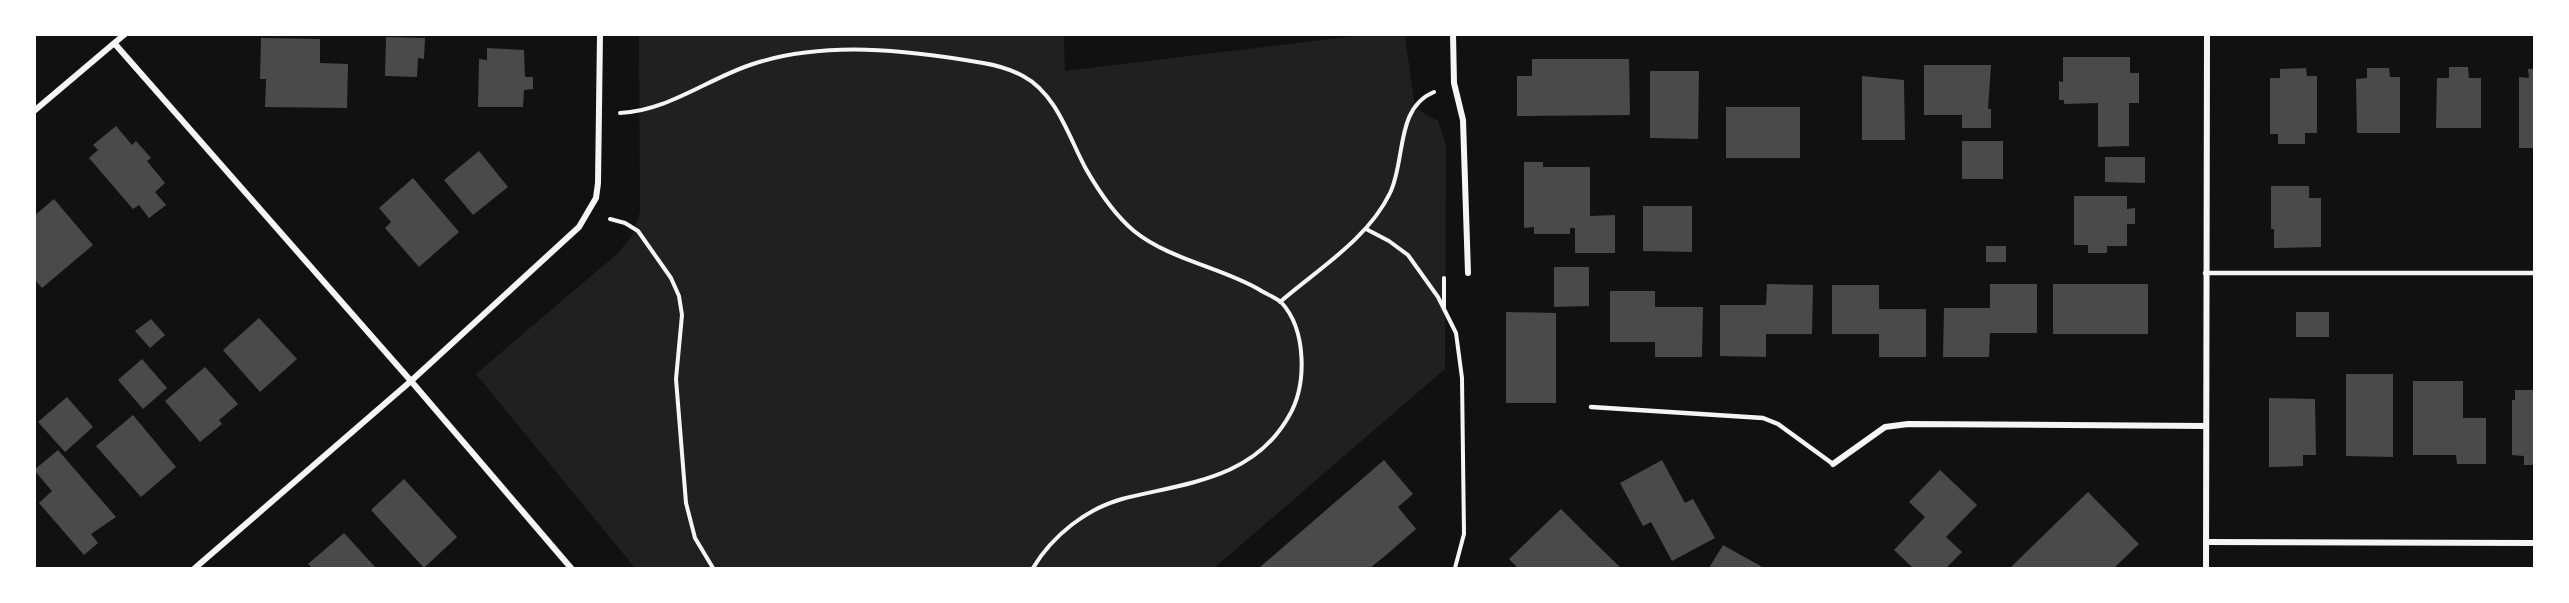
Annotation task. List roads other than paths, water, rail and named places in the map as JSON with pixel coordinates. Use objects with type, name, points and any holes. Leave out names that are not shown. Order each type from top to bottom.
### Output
[{"type":"street","points":[[34,111],[116,44],[125,34]]},
{"type":"street","points":[[195,568],[411,381],[563,243],[588,214],[596,198],[598,183],[600,34]]},
{"type":"street","points":[[1453,34],[1454,83],[1463,120],[1468,273]]},
{"type":"street","points":[[2206,568],[2207,34]]},
{"type":"street","points":[[116,44],[571,568]]},
{"type":"street","points":[[1833,464],[1878,431],[1908,424],[2205,426]]},
{"type":"street","points":[[2206,542],[2535,543]]},
{"type":"lane","points":[[2205,273],[2535,273]]},
{"type":"lane","points":[[1591,407],[1763,418],[1778,424],[1833,464]]}]
